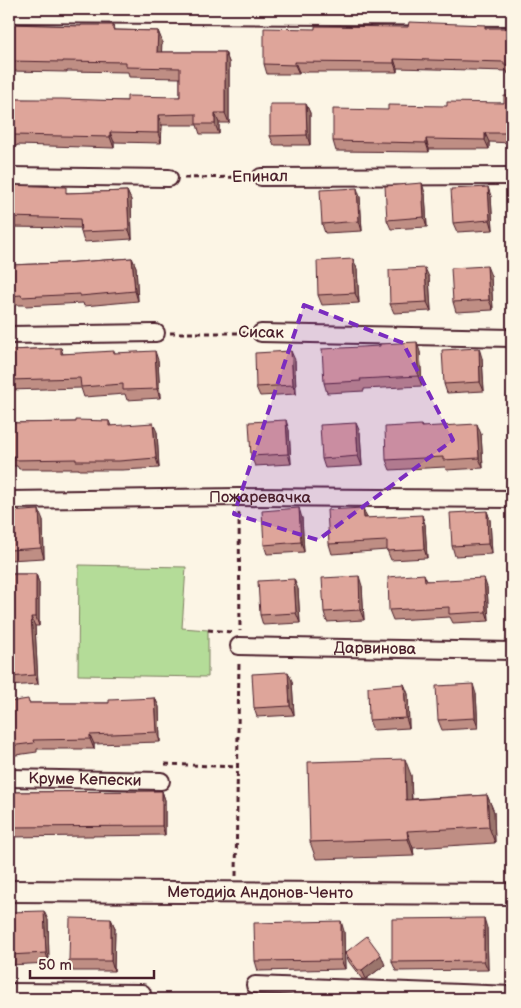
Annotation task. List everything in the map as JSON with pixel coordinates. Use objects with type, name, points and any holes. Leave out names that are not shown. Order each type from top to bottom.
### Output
[{"type":"street","points":[[9,14],[512,17]]},
{"type":"street","points":[[9,176],[169,178]]},
{"type":"street","name":"Епинал","points":[[261,177],[512,176]]},
{"type":"street","points":[[9,335],[156,333]]},
{"type":"street","name":"Сисак","points":[[262,333],[512,338]]},
{"type":"street","name":"Пожаревачка","points":[[9,500],[239,497],[512,499]]},
{"type":"street","name":"Дарвинова","points":[[239,646],[512,651]]},
{"type":"street","name":"Круме Кепески","points":[[9,778],[161,781]]},
{"type":"street","name":"Методија Андонов-Ченто","points":[[9,891],[512,894]]},
{"type":"street","points":[[255,985],[512,995]]},
{"type":"street","points":[[9,992],[142,993],[142,999]]},
{"type":"path","name":"Епинал","points":[[169,178],[261,177]]},
{"type":"path","name":"Сисак","points":[[156,333],[262,333]]},
{"type":"path","points":[[208,630],[240,633],[239,497]]},
{"type":"path","points":[[235,892],[239,646]]},
{"type":"path","points":[[161,781],[161,764],[237,767]]},
{"type":"highlighted area","points":[[304,305],[403,343],[453,440],[318,540],[234,514]]},
{"type":"green space","points":[[79,565],[186,567],[182,628],[208,630],[208,677],[78,675]]},
{"type":"building","points":[[409,22],[485,25],[485,28],[512,28],[512,65],[504,65],[504,62],[394,59],[394,63],[295,62],[295,65],[264,64],[264,28],[315,29],[315,26],[408,27]]},
{"type":"building","points":[[9,24],[113,25],[113,30],[158,31],[157,52],[225,52],[225,113],[215,113],[215,124],[196,124],[196,114],[158,115],[158,133],[110,132],[110,137],[9,136],[9,99],[127,101],[127,96],[180,97],[180,68],[126,67],[126,62],[9,61]]},
{"type":"building","points":[[504,96],[512,96],[512,133],[485,133],[485,140],[426,139],[426,143],[333,141],[333,109],[388,110],[388,105],[447,106],[447,102],[504,103]]},
{"type":"building","points":[[270,104],[306,104],[307,135],[270,136]]},
{"type":"building","points":[[422,183],[424,217],[387,220],[385,186]]},
{"type":"building","points":[[9,185],[66,187],[66,193],[127,191],[129,230],[81,232],[80,219],[9,217]]},
{"type":"building","points":[[488,187],[490,220],[453,223],[451,189]]},
{"type":"building","points":[[357,188],[359,221],[322,224],[320,190]]},
{"type":"building","points":[[132,258],[135,291],[80,296],[80,294],[9,296],[9,265]]},
{"type":"building","points":[[353,259],[355,293],[318,295],[317,261]]},
{"type":"building","points":[[487,266],[489,300],[453,302],[451,268]]},
{"type":"building","points":[[425,268],[427,302],[390,304],[389,270]]},
{"type":"building","points":[[417,342],[418,376],[324,383],[322,349]]},
{"type":"building","points":[[61,348],[61,354],[155,351],[157,389],[123,390],[123,384],[81,387],[80,378],[9,380],[9,350]]},
{"type":"building","points":[[479,348],[480,382],[444,384],[442,350]]},
{"type":"building","points":[[291,351],[293,385],[256,387],[255,353]]},
{"type":"building","points":[[76,420],[109,421],[109,426],[153,423],[156,458],[119,461],[76,461],[76,459],[15,460],[15,456],[9,456],[9,423],[76,422]]},
{"type":"building","points":[[286,420],[288,454],[251,456],[249,422]]},
{"type":"building","points":[[356,423],[358,456],[322,459],[320,425]]},
{"type":"building","points":[[477,424],[479,458],[443,460],[443,457],[386,460],[385,427]]},
{"type":"building","points":[[299,508],[301,542],[264,545],[262,511]]},
{"type":"building","points":[[363,508],[364,518],[422,515],[424,549],[387,551],[387,541],[329,544],[327,510]]},
{"type":"building","points":[[39,510],[41,548],[9,550],[9,512]]},
{"type":"building","points":[[487,511],[488,544],[452,546],[450,513]]},
{"type":"building","points":[[9,574],[36,574],[36,617],[31,617],[35,675],[9,677]]},
{"type":"building","points":[[424,574],[425,581],[484,578],[486,612],[449,614],[449,607],[389,610],[388,577]]},
{"type":"building","points":[[359,576],[360,610],[324,612],[322,578]]},
{"type":"building","points":[[294,579],[296,613],[260,615],[258,581]]},
{"type":"building","points":[[288,672],[290,706],[254,708],[252,674]]},
{"type":"building","points":[[404,684],[406,718],[369,720],[368,687]]},
{"type":"building","points":[[473,684],[475,718],[438,720],[436,686]]},
{"type":"building","points":[[155,698],[157,732],[90,735],[90,739],[33,740],[34,743],[9,746],[9,702],[28,699],[29,703],[109,703],[109,700]]},
{"type":"building","points":[[405,759],[406,800],[487,795],[489,827],[407,831],[408,839],[310,842],[308,762]]},
{"type":"building","points":[[162,791],[162,826],[9,827],[9,792]]},
{"type":"building","points":[[44,911],[46,953],[9,955],[9,912]]},
{"type":"building","points":[[70,918],[111,919],[111,961],[69,961]]},
{"type":"building","points":[[484,918],[484,961],[392,962],[392,919]]},
{"type":"building","points":[[341,921],[341,960],[255,961],[254,923]]},
{"type":"building","points":[[367,936],[381,955],[362,970],[358,970],[345,953]]}]
